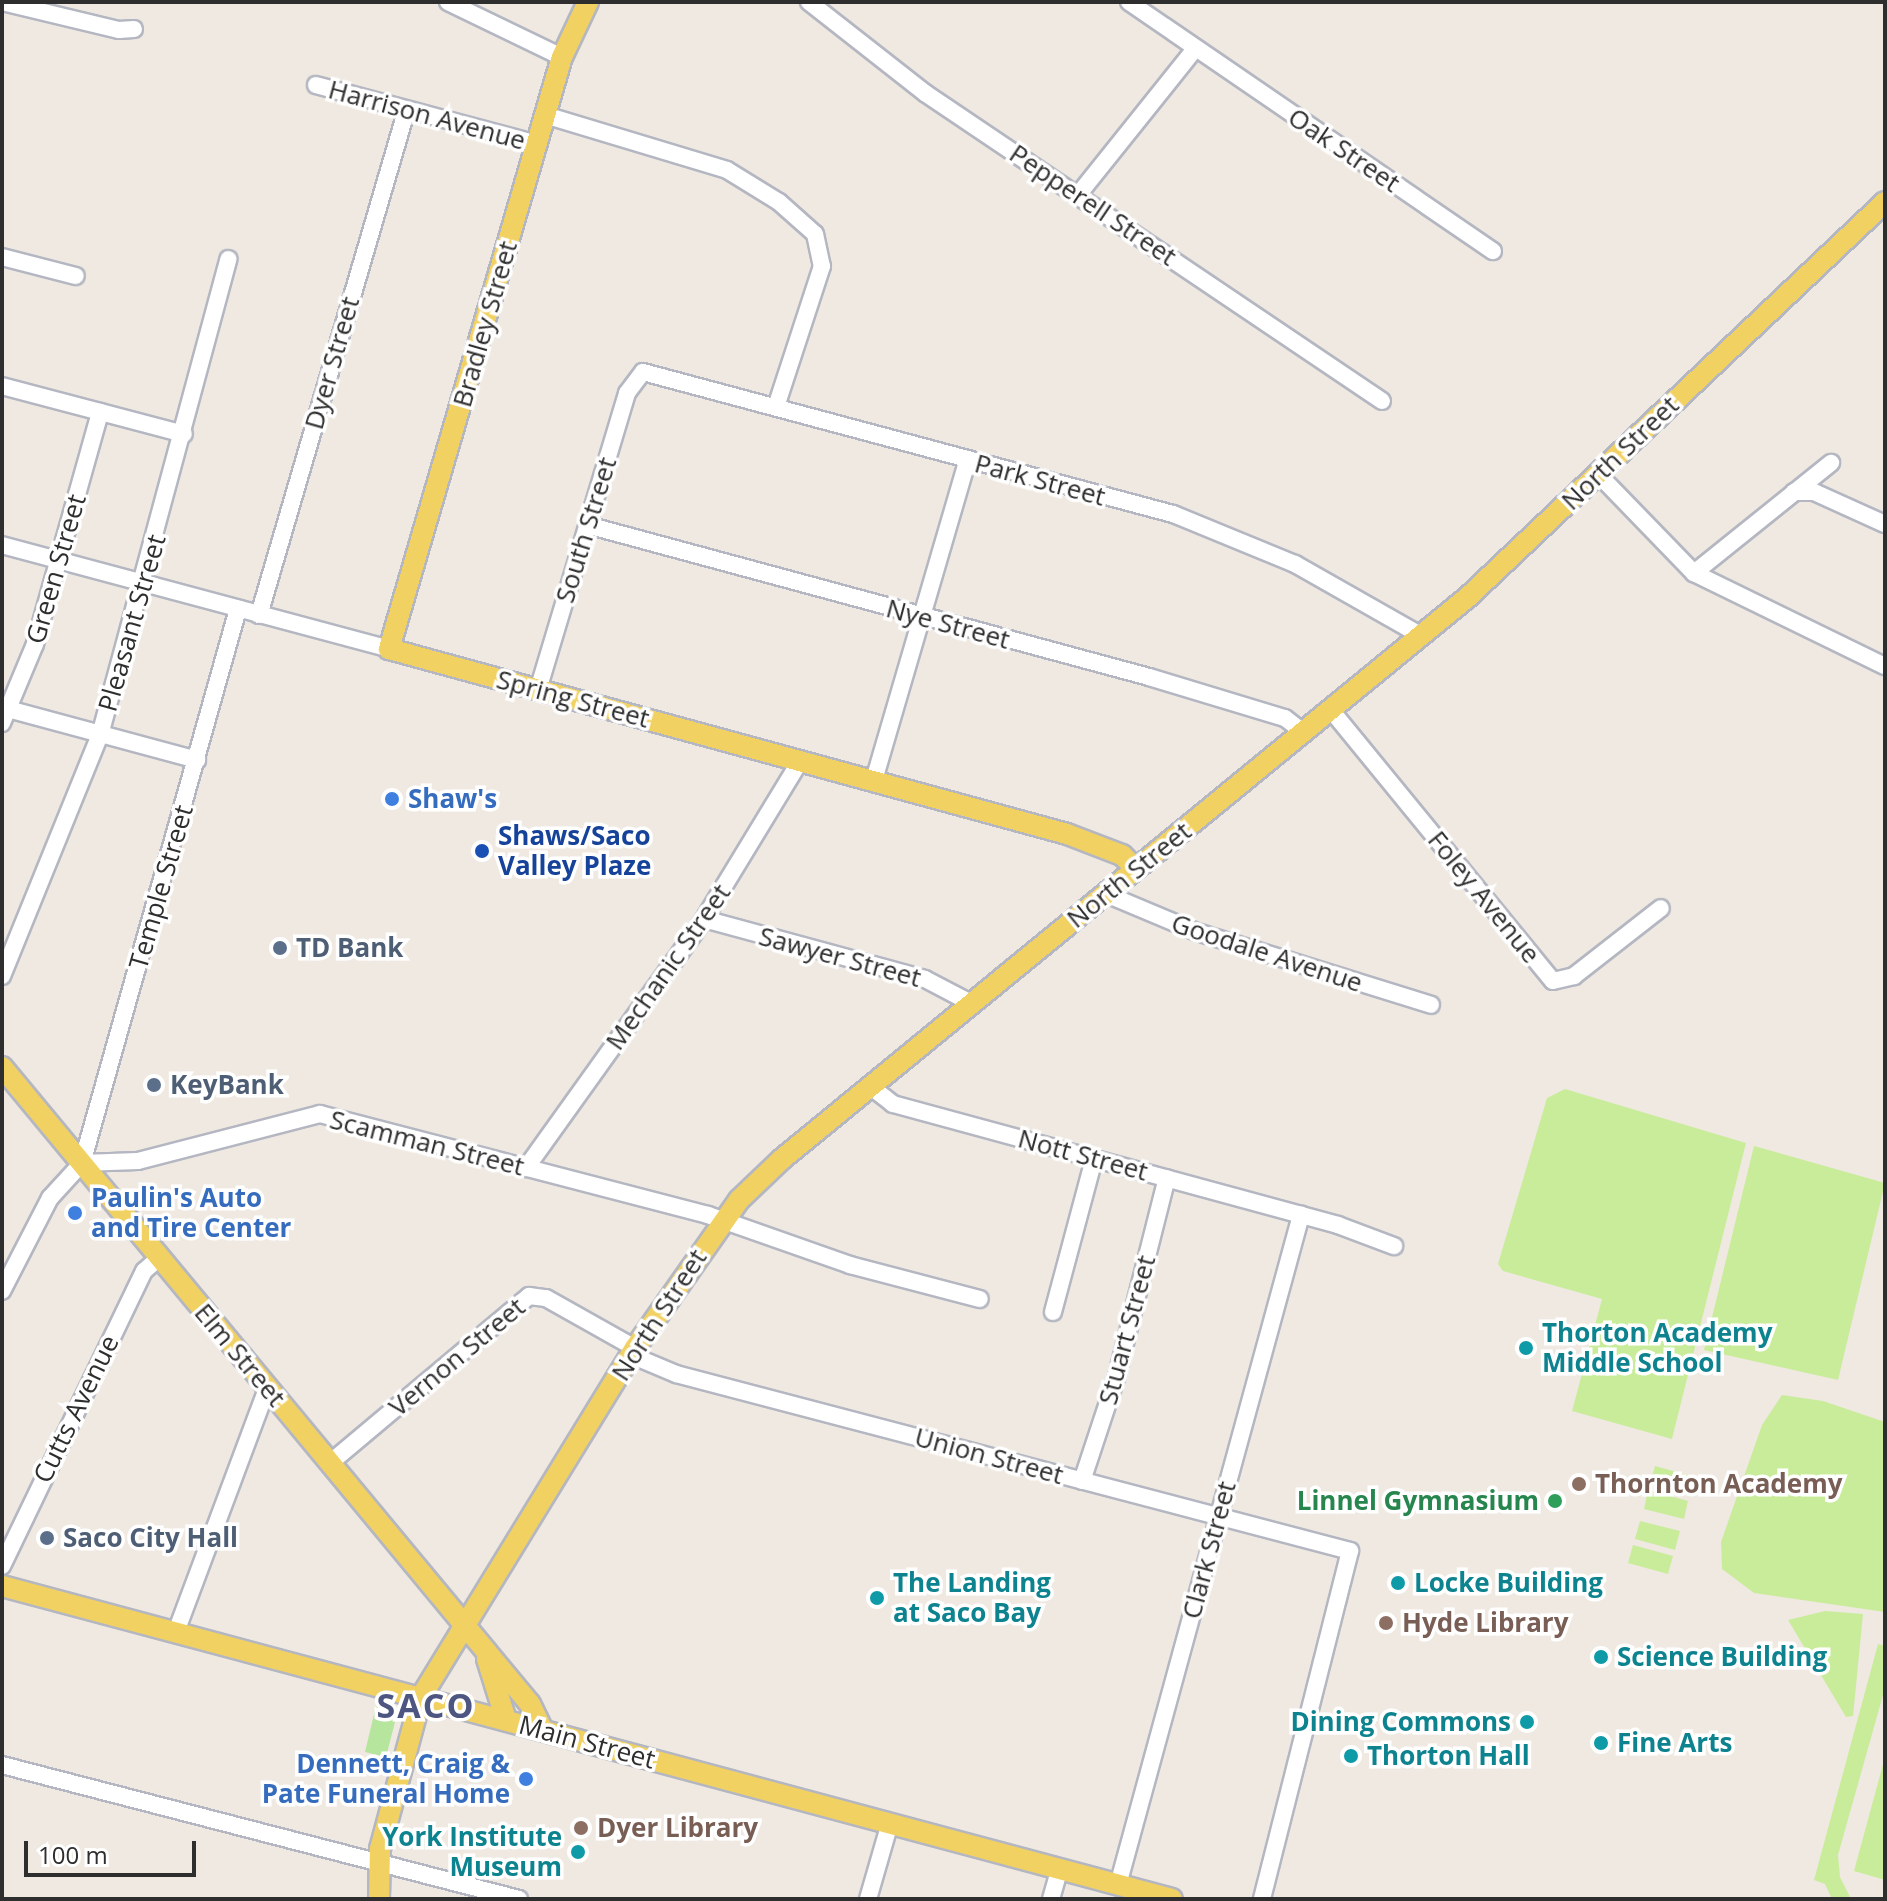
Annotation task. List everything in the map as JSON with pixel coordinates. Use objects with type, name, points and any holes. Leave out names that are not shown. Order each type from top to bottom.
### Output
[{"type":"main road","name":"Bradley Street","points":[[389,649],[562,57],[588,2]]},
{"type":"main road","name":"North Street","points":[[379,1899],[378,1863],[421,1697],[633,1351],[724,1220],[766,1172],[1422,636],[1882,211]]},
{"type":"main road","name":"Spring Street","points":[[389,649],[1086,840],[1122,855],[1136,869]]},
{"type":"main road","name":"Elm Street","points":[[2,1067],[479,1641],[536,1711],[542,1729]]},
{"type":"main road","name":"Main Street","points":[[2,1586],[1172,1899]]},
{"type":"main road","name":"Elm Street","points":[[479,1641],[506,1720]]},
{"type":"street","points":[[2,2],[119,30],[134,29]]},
{"type":"street","points":[[448,2],[562,57]]},
{"type":"street","name":"Pepperell Street","points":[[809,2],[925,93],[1382,401]]},
{"type":"street","name":"Oak Street","points":[[1129,2],[1194,50],[1493,251]]},
{"type":"street","points":[[1078,195],[1194,50]]},
{"type":"street","name":"Harrison Avenue","points":[[316,85],[406,112],[537,144]]},
{"type":"street","name":"Dyer Street","points":[[259,615],[406,112]]},
{"type":"street","points":[[545,115],[727,170],[779,202],[815,234],[822,266],[776,407]]},
{"type":"street","points":[[2,257],[76,276]]},
{"type":"street","name":"Pleasant Street","points":[[2,976],[100,735],[144,584],[228,259]]},
{"type":"street","name":"Park Street","points":[[639,373],[776,407],[1220,531],[1295,564],[1422,636]]},
{"type":"street","name":"South Street","points":[[538,690],[627,393],[639,373]]},
{"type":"street","points":[[2,386],[184,434]]},
{"type":"street","name":"Green Street","points":[[5,716],[32,653],[100,412]]},
{"type":"street","points":[[874,780],[967,461]]},
{"type":"street","points":[[1694,573],[1831,463]]},
{"type":"street","points":[[1598,474],[1694,573],[1885,666]]},
{"type":"street","points":[[1794,492],[1814,492],[1885,524]]},
{"type":"street","name":"Nye Street","points":[[587,525],[1270,713],[1304,733]]},
{"type":"street","name":"Spring Street","points":[[2,545],[389,649]]},
{"type":"street","name":"Temple Street","points":[[82,1163],[238,609]]},
{"type":"street","name":"Foley Avenue","points":[[1331,710],[1550,979],[1574,976],[1661,908]]},
{"type":"street","points":[[5,716],[100,735],[197,760]]},
{"type":"street","name":"Mechanic Street","points":[[526,1168],[704,919],[800,761]]},
{"type":"street","name":"Goodale Avenue","points":[[1106,894],[1197,932],[1431,1005]]},
{"type":"street","name":"Sawyer Street","points":[[704,919],[908,974],[971,1003]]},
{"type":"street","name":"Nott Street","points":[[870,1086],[893,1104],[1301,1215],[1394,1246]]},
{"type":"street","name":"Scamman Street","points":[[82,1163],[138,1161],[320,1114],[724,1220],[794,1247],[980,1299]]},
{"type":"street","points":[[1053,1312],[1094,1159]]},
{"type":"street","points":[[2,1291],[50,1198],[82,1163]]},
{"type":"street","name":"Stuart Street","points":[[1082,1481],[1117,1375],[1167,1178]]},
{"type":"street","name":"Clark Street","points":[[1118,1885],[1301,1215]]},
{"type":"street","name":"Cutts Avenue","points":[[2,1566],[144,1271],[159,1258]]},
{"type":"street","name":"Vernon Street","points":[[330,1463],[529,1296],[546,1298],[633,1351]]},
{"type":"street","name":"Union Street","points":[[633,1351],[676,1374],[1350,1551],[1262,1899]]},
{"type":"street","points":[[176,1632],[267,1388]]},
{"type":"street","points":[[2,1765],[519,1899]]},
{"type":"street","points":[[868,1899],[890,1823]]},
{"type":"street","points":[[1051,1899],[1060,1868]]},
{"type":"green space","points":[[1565,1089],[1746,1143],[1672,1439],[1572,1411],[1602,1299],[1503,1271],[1498,1264],[1547,1098]]},
{"type":"green space","points":[[1754,1146],[1885,1183],[1838,1380],[1704,1350]]},
{"type":"green space","points":[[1782,1395],[1823,1401],[1885,1422],[1885,1612],[1754,1593],[1722,1569],[1721,1542],[1762,1425]]},
{"type":"green space","points":[[1655,1466],[1695,1477],[1690,1495],[1650,1484]]},
{"type":"green space","points":[[1648,1490],[1688,1501],[1684,1519],[1644,1509]]},
{"type":"green space","points":[[1640,1521],[1680,1531],[1675,1550],[1635,1539]]},
{"type":"green space","points":[[1633,1545],[1673,1556],[1668,1574],[1628,1563]]},
{"type":"green space","points":[[1825,1611],[1863,1614],[1853,1716],[1846,1717],[1788,1620]]},
{"type":"green space","points":[[1878,1644],[1885,1646],[1885,1688],[1838,1855],[1840,1877],[1851,1899],[1832,1899],[1825,1884],[1814,1880]]},
{"type":"green space","points":[[376,1706],[396,1718],[386,1757],[365,1752]]},
{"type":"green space","points":[[1885,1757],[1885,1880],[1854,1871]]},
{"type":"place","name":"Shaw's","points":[[392,799]]},
{"type":"place","name":"Shaws/Saco Valley Plaze","points":[[482,851]]},
{"type":"place","name":"TD Bank","points":[[280,948]]},
{"type":"place","name":"KeyBank","points":[[154,1085]]},
{"type":"place","name":"Paulin's Auto and Tire Center","points":[[75,1213]]},
{"type":"place","name":"Thorton Academy Middle School","points":[[1526,1348]]},
{"type":"place","name":"Thornton Academy","points":[[1579,1484]]},
{"type":"place","name":"Linnel Gymnasium","points":[[1555,1501]]},
{"type":"place","name":"Saco City Hall","points":[[47,1538]]},
{"type":"place","name":"Locke Building","points":[[1398,1583]]},
{"type":"place","name":"The Landing at Saco Bay","points":[[877,1598]]},
{"type":"place","name":"Hyde Library","points":[[1386,1623]]},
{"type":"place","name":"Science Building","points":[[1601,1657]]},
{"type":"place","name":"Dining Commons","points":[[1527,1722]]},
{"type":"place","name":"Fine Arts","points":[[1601,1743]]},
{"type":"place","name":"Thorton Hall","points":[[1351,1756]]},
{"type":"place","name":"Dennett, Craig & Pate Funeral Home","points":[[526,1779]]},
{"type":"place","name":"Dyer Library","points":[[581,1828]]},
{"type":"place","name":"York Institute Museum","points":[[578,1852]]},
{"type":"district","name":"SACO","points":[[426,1706]]}]
